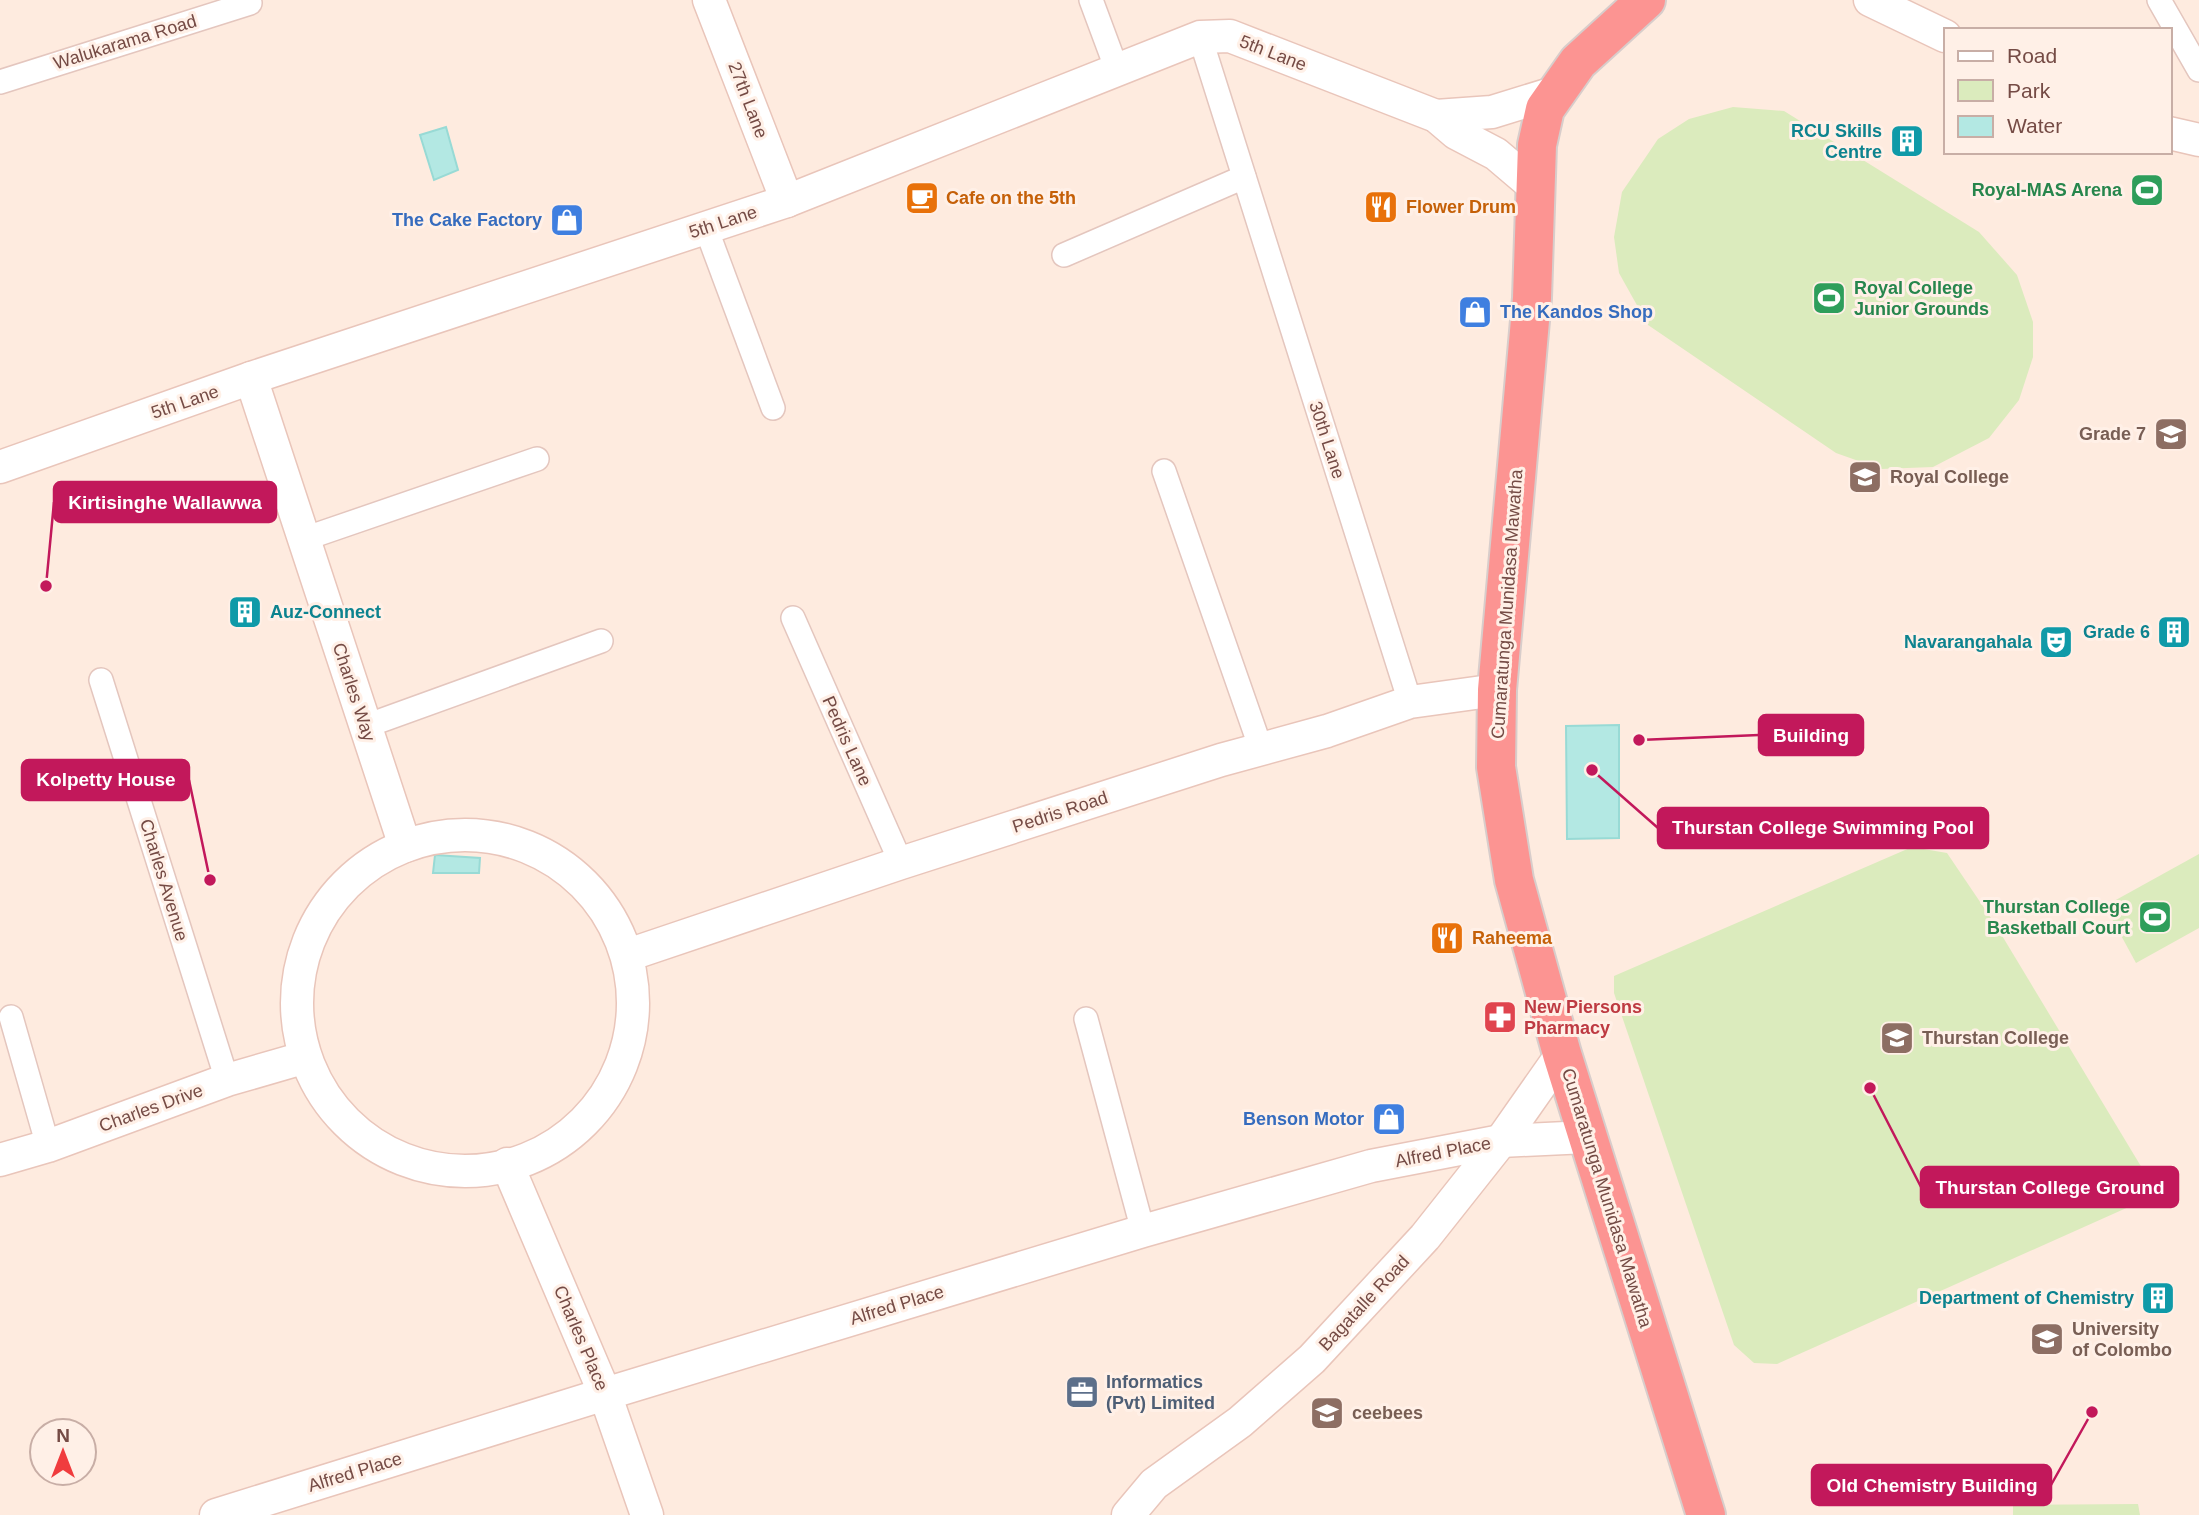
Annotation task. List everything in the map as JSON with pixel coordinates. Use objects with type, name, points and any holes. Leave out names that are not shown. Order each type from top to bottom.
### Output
[{"type":"highway","name":"Cumaratunga Munidasa Mawatha","points":[[1646,0],[1578,62],[1545,109],[1537,145],[1532,298],[1497,690],[1496,767],[1514,880],[1562,1054],[1706,1515]]},
{"type":"street","name":"27th Lane","points":[[709,0],[787,201]]},
{"type":"street","points":[[1091,0],[1117,70]]},
{"type":"street","points":[[1870,0],[1944,36]]},
{"type":"street","points":[[2159,0],[2199,70]]},
{"type":"street","name":"Walukarama Road","points":[[0,82],[250,3]]},
{"type":"street","name":"5th Lane","points":[[0,467],[251,378],[787,201],[1200,37],[1230,36],[1436,116],[1456,133],[1496,154],[1536,188]]},
{"type":"street","name":"30th Lane","points":[[1200,37],[1410,702]]},
{"type":"street","name":"5th Lane","points":[[1436,116],[1492,112],[1557,92]]},
{"type":"street","points":[[2171,133],[2199,140]]},
{"type":"street","points":[[1064,255],[1244,177]]},
{"type":"street","points":[[706,228],[773,408]]},
{"type":"street","name":"Charles Way","points":[[251,378],[405,846]]},
{"type":"street","points":[[304,539],[537,459]]},
{"type":"street","points":[[1164,471],[1261,749]]},
{"type":"street","name":"Pedris Lane","points":[[793,618],[901,863]]},
{"type":"street","points":[[366,726],[601,641]]},
{"type":"street","name":"Charles Avenue","points":[[101,680],[227,1080]]},
{"type":"street","name":"Pedris Road","points":[[628,955],[901,863],[1261,749],[1327,731],[1410,702],[1497,690]]},
{"type":"street","points":[[460,835],[514,842],[564,866],[604,906],[628,955],[635,1003],[628,1050],[608,1094],[577,1130],[536,1157],[482,1171],[425,1167],[373,1145],[332,1108],[303,1058],[295,1007],[302,956],[324,909],[360,871],[405,846],[460,835]]},
{"type":"street","points":[[11,1017],[48,1146]]},
{"type":"street","points":[[1086,1019],[1143,1231]]},
{"type":"street","name":"Bagatalle Road","points":[[1128,1515],[1154,1484],[1240,1422],[1312,1359],[1425,1237],[1501,1141],[1562,1054]]},
{"type":"street","name":"Charles Drive","points":[[0,1160],[48,1146],[227,1080],[303,1058]]},
{"type":"street","name":"Alfred Place","points":[[216,1515],[1143,1231],[1371,1166],[1501,1141],[1587,1137]]},
{"type":"street","name":"Charles Place","points":[[507,1164],[605,1394],[647,1515]]},
{"type":"green space","name":"Royal College Junior Grounds","points":[[1733,107],[1784,111],[1979,232],[2017,275],[2033,322],[2033,357],[2019,400],[1989,438],[1933,467],[1881,469],[1836,453],[1648,325],[1619,273],[1614,237],[1622,192],[1658,139],[1689,119]]},
{"type":"green space","points":[[1912,847],[1947,853],[1995,924],[2151,1183],[2151,1197],[1777,1364],[1754,1363],[1734,1345],[1614,993],[1614,976]]},
{"type":"green space","name":"Thurstan College Basketball Court","points":[[2199,854],[2199,928],[2136,963],[2105,906]]},
{"type":"green space","points":[[2138,1504],[2140,1515],[2013,1515],[2013,1505]]},
{"type":"water","points":[[446,127],[458,170],[434,180],[420,135]]},
{"type":"water","points":[[1619,725],[1619,838],[1567,839],[1566,726]]},
{"type":"water","points":[[435,855],[480,858],[479,873],[433,873]]},
{"type":"place","name":"RCU Skills Centre","points":[[1907,141]]},
{"type":"place","name":"Royal-MAS Arena","points":[[2147,190]]},
{"type":"place","name":"Cafe on the 5th","points":[[922,198]]},
{"type":"place","name":"Flower Drum","points":[[1381,207]]},
{"type":"place","name":"The Cake Factory","points":[[567,220]]},
{"type":"place","name":"Royal College Junior Grounds","points":[[1829,298]]},
{"type":"place","name":"The Kandos Shop","points":[[1475,312]]},
{"type":"place","name":"Grade 7","points":[[2171,434]]},
{"type":"place","name":"Royal College","points":[[1865,477]]},
{"type":"place","name":"Kirtisinghe Wallawwa","points":[[46,586]]},
{"type":"place","name":"Auz-Connect","points":[[245,612]]},
{"type":"place","name":"Grade 6","points":[[2174,632]]},
{"type":"place","name":"Navarangahala","points":[[2056,642]]},
{"type":"place","name":"Building","points":[[1639,740]]},
{"type":"place","name":"Thurstan College Swimming Pool","points":[[1592,770]]},
{"type":"place","name":"Kolpetty House","points":[[210,880]]},
{"type":"place","name":"Thurstan College Basketball Court","points":[[2155,917]]},
{"type":"place","name":"Raheema","points":[[1447,938]]},
{"type":"place","name":"New Piersons Pharmacy","points":[[1500,1017]]},
{"type":"place","name":"Thurstan College","points":[[1897,1038]]},
{"type":"place","name":"Thurstan College Ground","points":[[1870,1088]]},
{"type":"place","name":"Benson Motor","points":[[1389,1119]]},
{"type":"place","name":"Department of Chemistry","points":[[2158,1298]]},
{"type":"place","name":"University of Colombo","points":[[2047,1339]]},
{"type":"place","name":"Informatics (Pvt) Limited","points":[[1082,1392]]},
{"type":"place","name":"Old Chemistry Building","points":[[2092,1412]]},
{"type":"place","name":"ceebees","points":[[1327,1413]]}]
